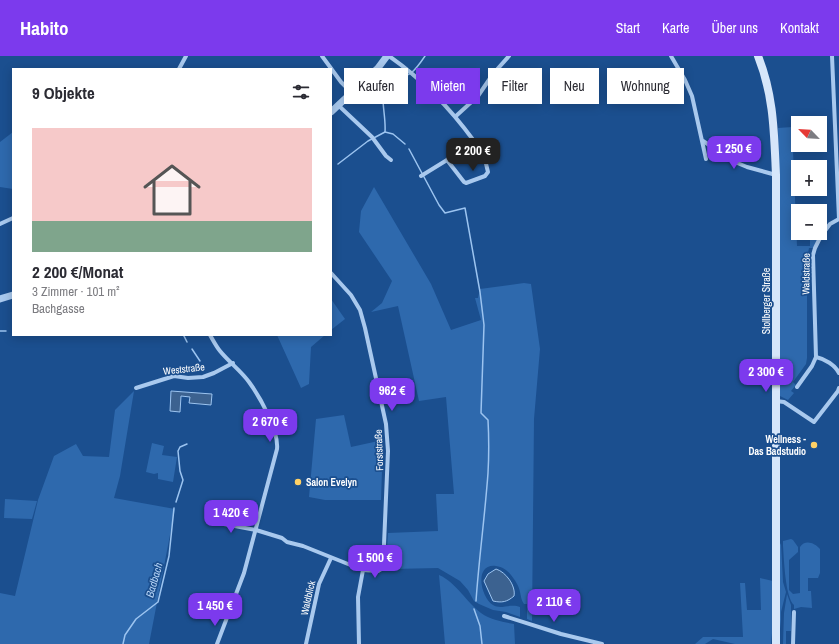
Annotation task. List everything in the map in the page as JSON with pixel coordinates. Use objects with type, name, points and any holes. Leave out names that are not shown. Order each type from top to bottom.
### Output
[{"type":"main road","name":"Stollberger Straße","points":[[758,56],[770,95],[774,130],[776,175],[776,644]]},
{"type":"street","points":[[179,68],[186,56]]},
{"type":"street","points":[[322,56],[331,68]]},
{"type":"street","points":[[378,68],[388,56],[412,72],[456,116],[474,141]]},
{"type":"street","points":[[456,116],[478,96],[493,74],[509,56]]},
{"type":"street","points":[[671,56],[685,80],[692,96],[706,159]]},
{"type":"street","name":"Waldstraße","points":[[816,358],[813,255],[821,236],[830,224],[839,219],[832,56]]},
{"type":"street","points":[[332,70],[344,85]]},
{"type":"street","points":[[332,111],[344,99]]},
{"type":"street","points":[[338,105],[373,138],[386,156],[391,160]]},
{"type":"street","points":[[421,176],[477,140],[481,143],[488,172],[485,176],[466,183],[447,160]]},
{"type":"street","points":[[703,141],[736,162],[747,167],[776,175]]},
{"type":"street","points":[[0,224],[12,218]]},
{"type":"street","name":"Forststraße","points":[[332,274],[351,295],[360,310],[386,424],[388,451],[383,568],[378,571],[363,570]]},
{"type":"street","points":[[0,300],[12,295]]},
{"type":"street","points":[[211,336],[220,350],[250,383],[270,419],[278,442],[278,449],[244,573],[217,644]]},
{"type":"street","points":[[797,387],[816,358],[829,363],[839,373]]},
{"type":"street","name":"Weststraße","points":[[136,388],[174,376],[188,378],[203,377],[233,363]]},
{"type":"street","points":[[776,401],[784,402],[814,422],[839,388]]},
{"type":"street","points":[[208,521],[256,530],[282,538],[287,542],[303,546],[363,570],[358,597],[359,644]]},
{"type":"street","name":"Waldblick","points":[[306,644],[319,584],[331,558]]},
{"type":"street","points":[[793,644],[794,612]]},
{"type":"street","points":[[504,616],[561,634],[602,644]]},
{"type":"shaded area","points":[[791,127],[791,152],[793,152],[793,160],[791,160],[791,196],[795,196],[795,204],[791,204],[791,240],[797,240],[797,246],[810,246],[810,240],[818,240],[813,248],[809,248],[807,258],[806,364],[793,382],[796,385],[791,391],[794,393],[788,400],[780,396],[778,128]]},
{"type":"shaded area","points":[[12,133],[12,189],[0,187],[0,142]]},
{"type":"shaded area","points":[[374,187],[431,284],[451,330],[481,320],[475,298],[478,298],[480,289],[524,283],[531,284],[540,349],[534,419],[532,621],[527,619],[527,604],[524,604],[522,601],[517,583],[505,569],[501,567],[489,566],[484,570],[481,581],[482,588],[488,601],[493,605],[503,607],[520,607],[520,617],[506,612],[493,610],[479,604],[474,601],[468,590],[460,581],[438,568],[392,569],[386,567],[388,533],[438,531],[436,494],[454,494],[446,397],[419,401],[398,306],[371,312],[382,303],[392,281],[359,232],[361,211]]},
{"type":"shaded area","points":[[332,300],[345,319],[332,329]]},
{"type":"shaded area","points":[[277,336],[324,336],[311,347],[309,384],[301,388]]},
{"type":"shaded area","points":[[134,391],[120,476],[114,498],[175,509],[149,644],[0,644],[0,593],[15,596],[38,500],[54,456],[76,444],[83,456],[109,457],[115,410]]},
{"type":"shaded area","points":[[171,391],[212,394],[211,405],[189,403],[190,397],[181,396],[180,412],[170,411]]},
{"type":"shaded area","points":[[344,415],[351,447],[383,440],[381,500],[325,500],[309,497],[316,419]]},
{"type":"shaded area","points":[[152,443],[164,446],[162,455],[177,457],[173,482],[158,479],[158,473],[154,474],[146,472]]},
{"type":"shaded area","points":[[5,499],[37,501],[32,519],[4,518]]},
{"type":"shaded area","points":[[791,539],[798,547],[798,552],[789,560],[789,590],[793,594],[800,593],[800,547],[805,543],[810,543],[820,549],[820,573],[818,578],[808,578],[808,591],[811,591],[812,608],[801,607],[794,609],[794,605],[791,601],[787,586],[783,541]]},
{"type":"shaded area","points":[[781,543],[783,582],[786,592],[781,612],[781,629],[780,545]]},
{"type":"shaded area","points":[[496,569],[507,576],[512,584],[514,592],[514,596],[504,602],[493,601],[484,581],[488,574]]},
{"type":"shaded area","points":[[439,575],[451,583],[481,613],[493,619],[514,624],[515,644],[445,644]]},
{"type":"shaded area","points":[[760,578],[773,581],[773,623],[771,644],[735,644],[713,639],[705,644],[695,644],[703,637],[743,637],[740,583],[745,583],[747,610],[761,610]]},
{"type":"shaded area","points":[[787,594],[791,605],[791,631],[786,631],[786,644],[783,644],[784,613]]},
{"type":"waterway","points":[[338,164],[368,141],[385,132],[384,89],[390,83],[411,73],[425,56]]},
{"type":"waterway","points":[[385,132],[393,134],[405,144]]},
{"type":"waterway","points":[[409,149],[439,205],[445,213],[465,208],[480,292],[484,325],[481,413],[488,420],[489,453],[476,601]]},
{"type":"waterway","points":[[0,331],[6,331]]},
{"type":"waterway","points":[[184,336],[187,342]]},
{"type":"waterway","points":[[192,349],[200,361]]},
{"type":"waterway","points":[[176,502],[183,480],[180,471],[178,451],[180,447],[187,444]]},
{"type":"waterway","name":"Badbach","points":[[123,644],[125,635],[136,619],[158,602],[169,556],[174,508]]},
{"type":"waterway","points":[[474,609],[480,626],[482,644]]},
{"type":"place","name":"Wellness - Das Badstudio","points":[[814,445]]},
{"type":"place","name":"Salon Evelyn","points":[[298,482]]}]
